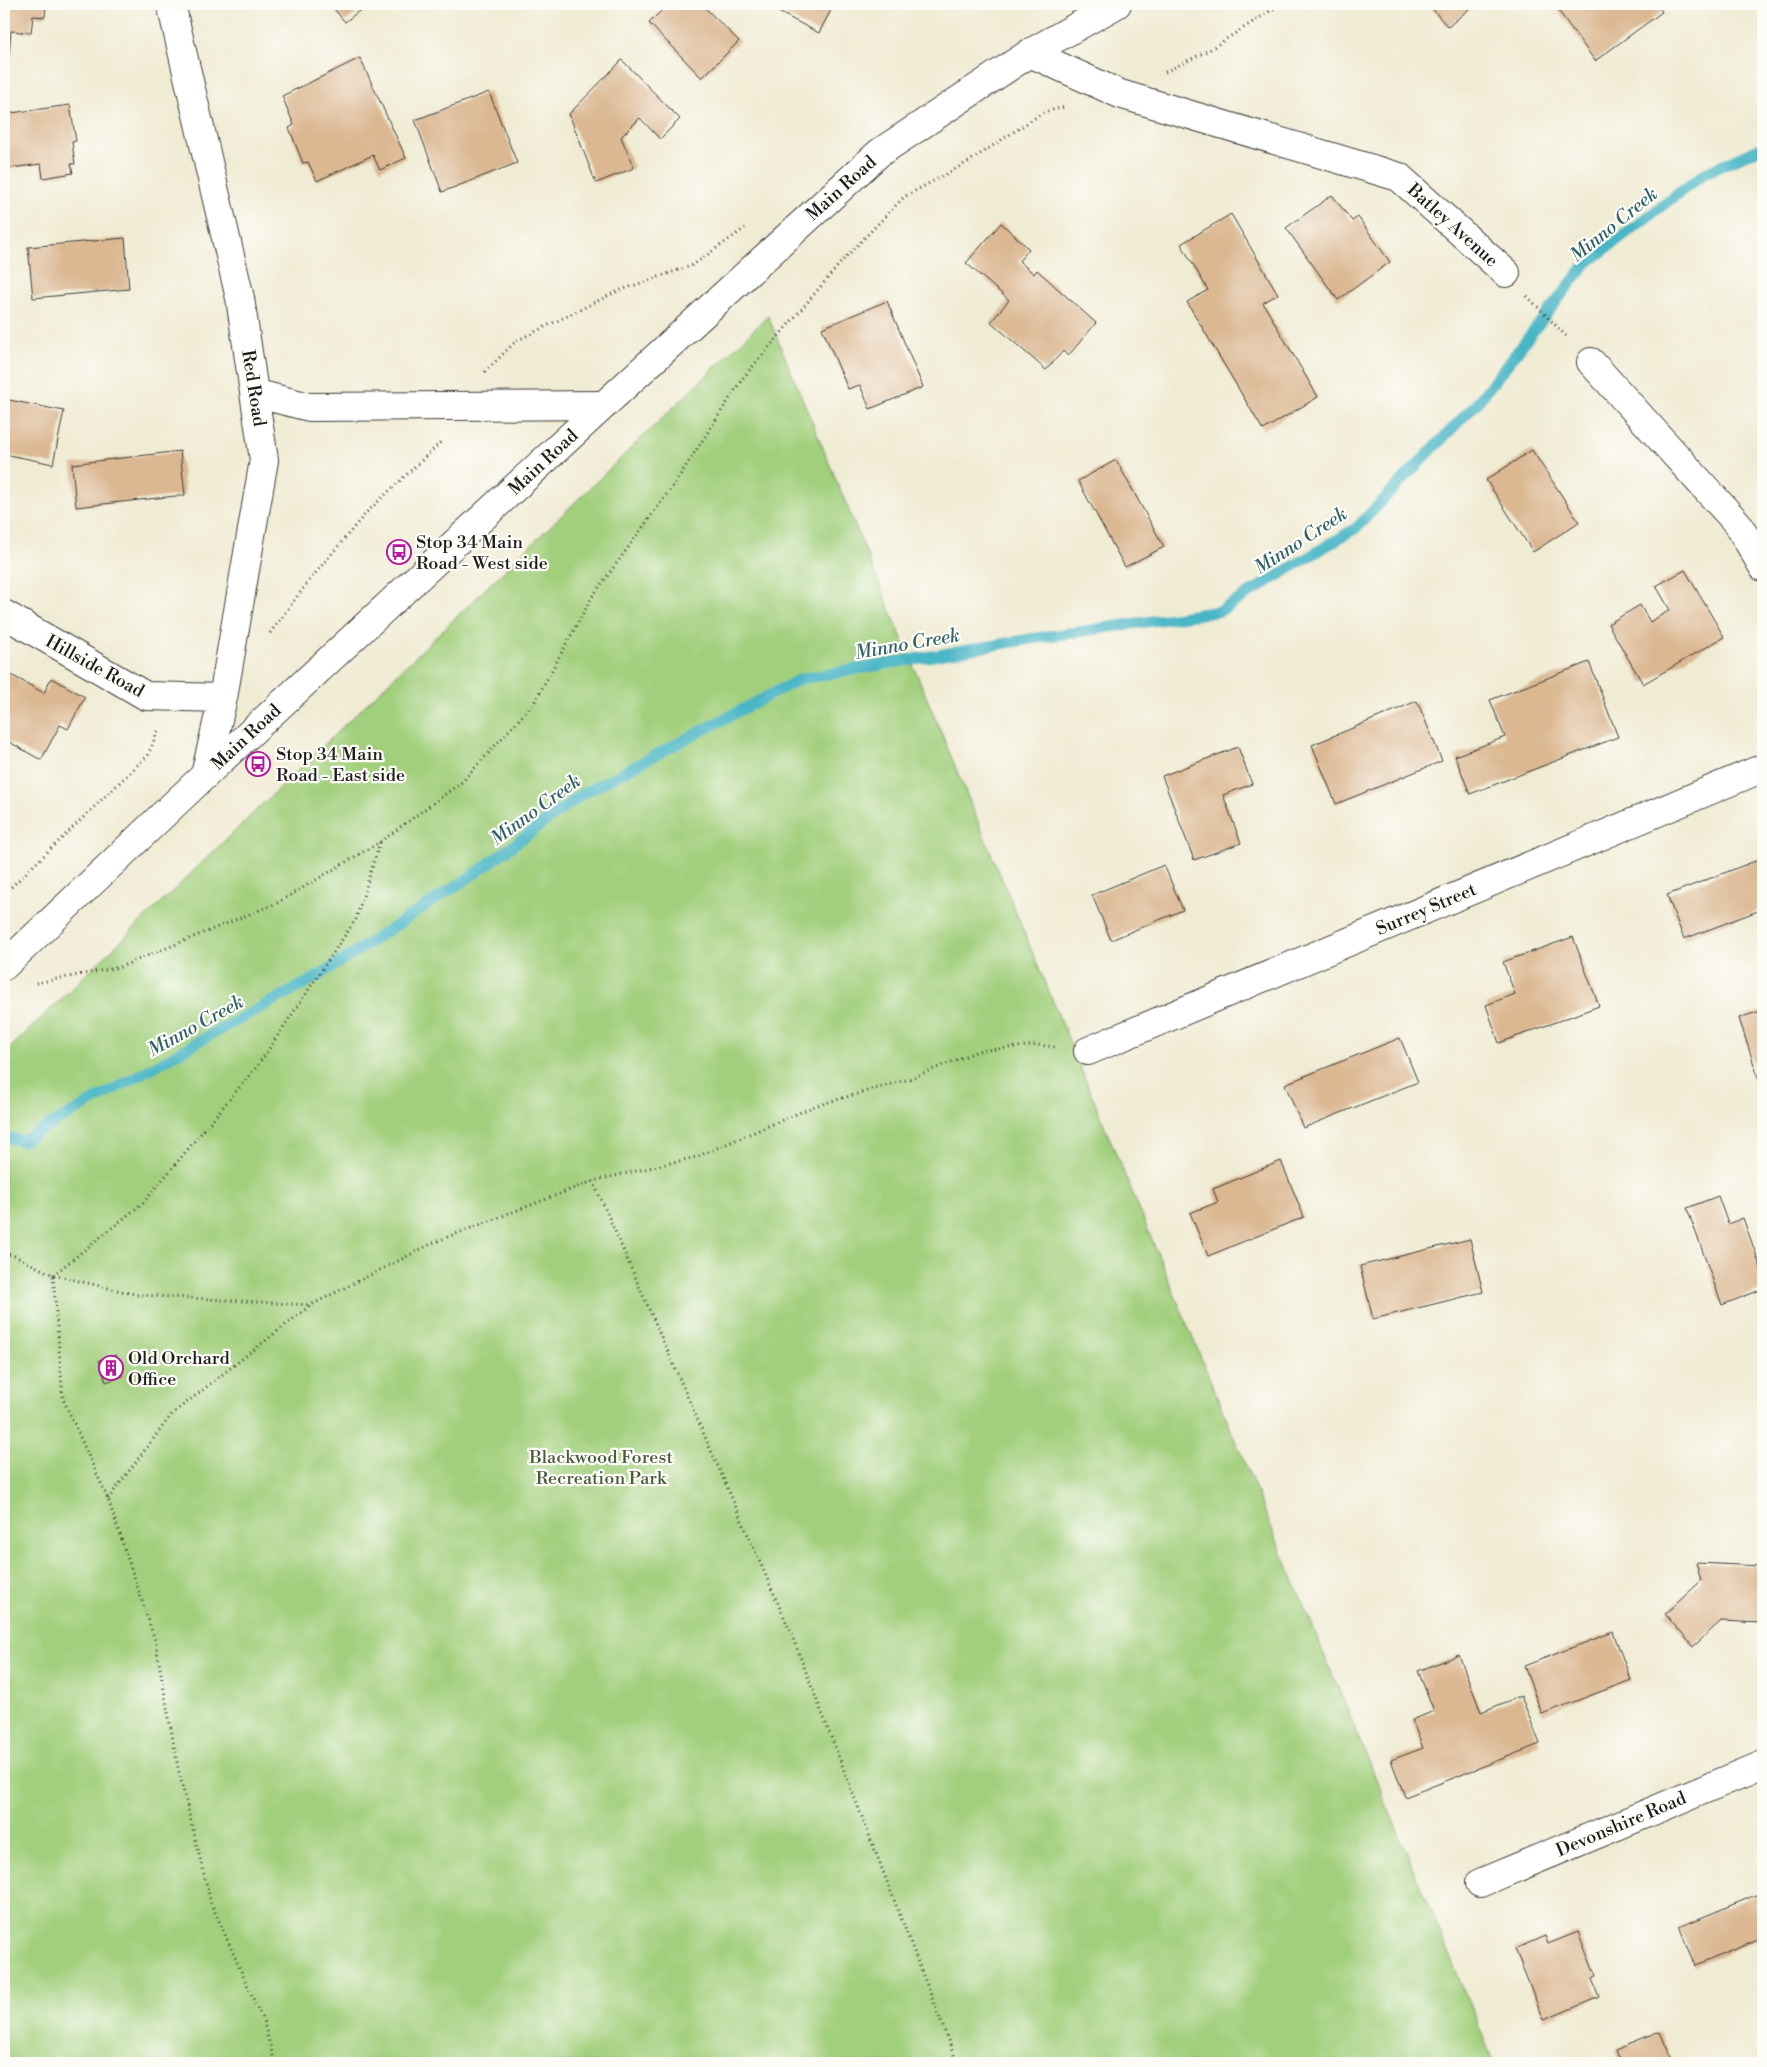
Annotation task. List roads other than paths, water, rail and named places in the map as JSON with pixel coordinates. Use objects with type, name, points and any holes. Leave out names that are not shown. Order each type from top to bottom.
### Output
[{"type":"street","name":"Red Road","points":[[171,4],[240,298],[264,460],[222,698],[205,775]]},
{"type":"street","name":"Main Road","points":[[4,966],[205,775],[879,153],[1030,53],[1117,4]]},
{"type":"street","name":"Batley Avenue","points":[[1030,53],[1120,94],[1400,177],[1506,274]]},
{"type":"street","points":[[1591,362],[1738,524],[1763,567]]},
{"type":"street","points":[[254,393],[310,407],[604,405]]},
{"type":"street","name":"Hillside Road","points":[[4,614],[146,696],[222,698]]},
{"type":"street","name":"Surrey Street","points":[[1088,1051],[1763,768]]},
{"type":"street","name":"Devonshire Road","points":[[1480,1883],[1763,1765]]},
{"type":"waterway","name":"Minno Creek","points":[[4,1137],[22,1141],[317,977],[476,873],[584,793],[800,679],[1036,638],[1220,611],[1356,528],[1477,403],[1585,265],[1705,173],[1763,147]]},
{"type":"place","name":"Stop 34 Main Road - West side","points":[[399,552]]},
{"type":"place","name":"Stop 34 Main Road - East side","points":[[258,764]]},
{"type":"place","name":"Old Orchard Office","points":[[111,1368]]},
{"type":"park label","name":"Blackwood Forest Recreation Park","points":[[601,1467]]}]
